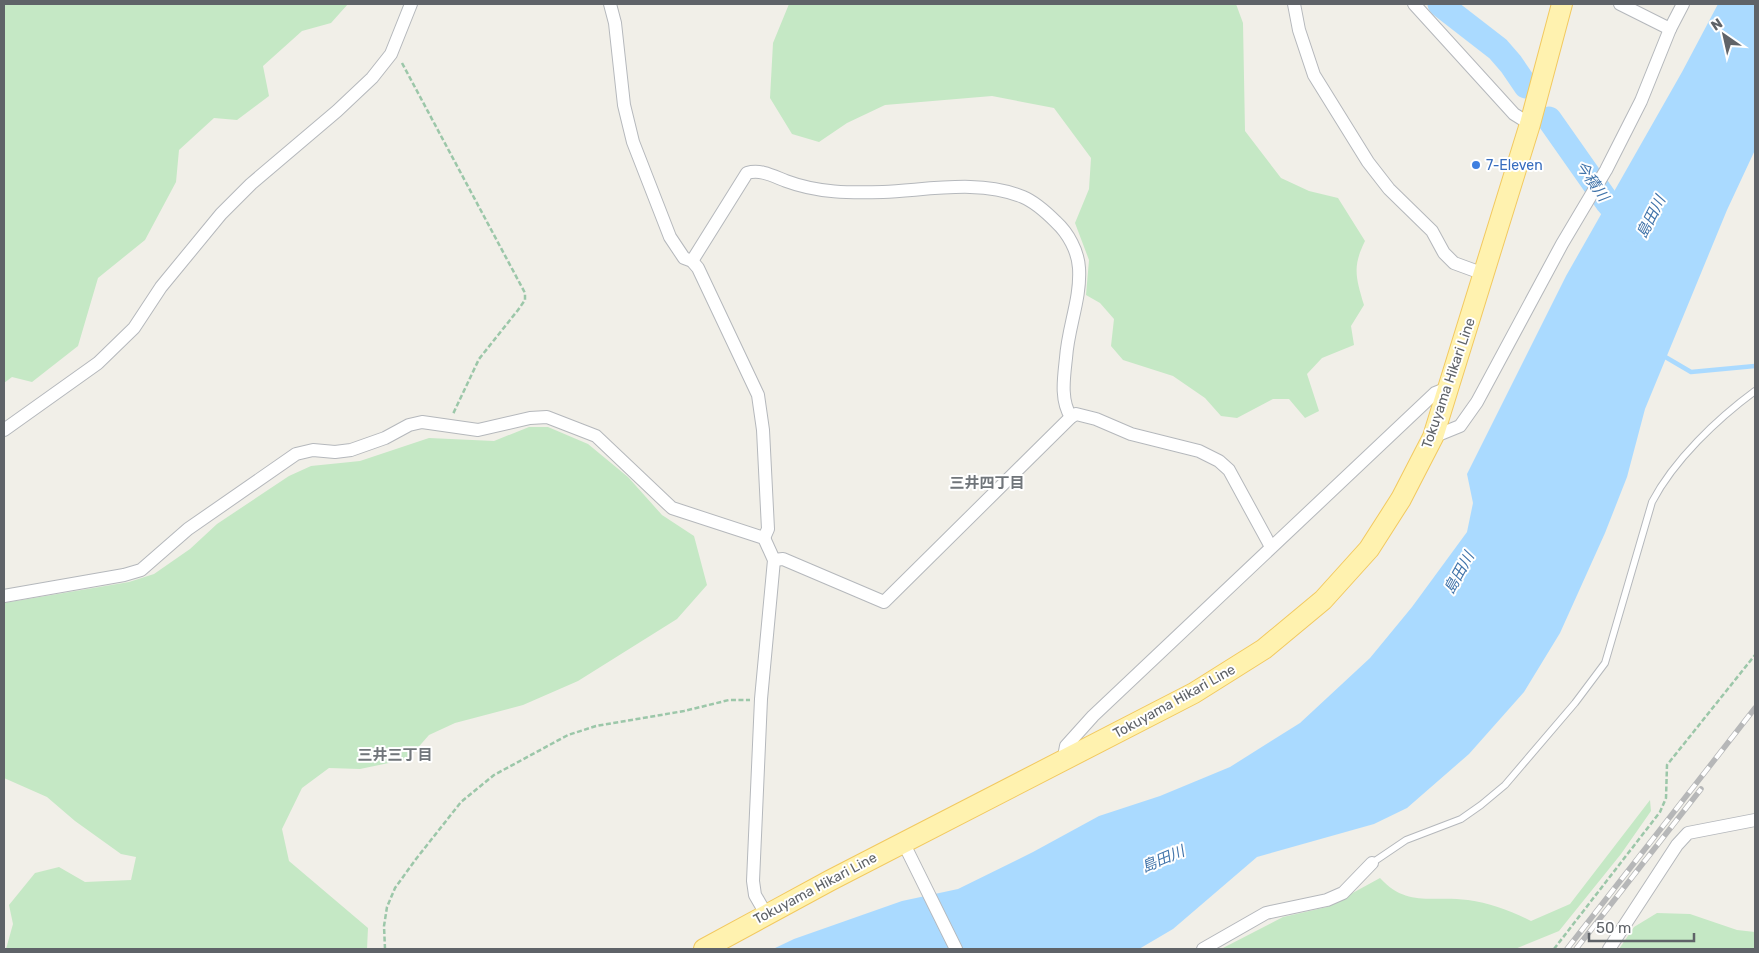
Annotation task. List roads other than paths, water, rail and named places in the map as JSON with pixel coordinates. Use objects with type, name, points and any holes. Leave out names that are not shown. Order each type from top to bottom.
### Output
[{"type":"main road","name":"Tokuyama Hikari Line","points":[[704,949],[902,842],[1063,762],[1194,693],[1264,649],[1323,600],[1369,549],[1402,500],[1433,437],[1530,124],[1562,4]]},
{"type":"street","points":[[4,430],[98,363],[115,348],[134,328],[161,287],[221,214],[250,184],[337,111],[372,78],[391,54],[411,4]]},
{"type":"street","points":[[610,4],[615,23],[624,105],[633,142],[670,237],[684,258],[692,261],[698,268],[758,395],[763,430],[768,529],[764,538]]},
{"type":"street","points":[[1294,4],[1301,38],[1314,75],[1368,162],[1389,189],[1432,231],[1444,254],[1454,263],[1484,274]]},
{"type":"street","points":[[1414,4],[1514,114],[1530,124]]},
{"type":"street","points":[[1620,4],[1670,29]]},
{"type":"street","points":[[1433,437],[1460,426],[1478,402],[1562,244],[1606,170],[1640,101],[1670,29],[1683,4]]},
{"type":"street","points":[[692,261],[747,173],[757,170],[797,185],[829,193],[972,188],[1010,192],[1025,197],[1045,211],[1063,228],[1075,248],[1079,266],[1079,294],[1072,317],[1066,349],[1065,408],[1070,417]]},
{"type":"street","points":[[1063,762],[1066,746],[1093,716],[1435,393],[1450,387]]},
{"type":"street","points":[[774,560],[783,560],[884,602],[1070,417],[1076,414],[1096,419],[1131,434],[1199,451],[1219,461],[1229,470],[1271,547]]},
{"type":"street","points":[[4,596],[124,575],[141,570],[188,529],[296,454],[313,450],[335,452],[351,450],[385,438],[409,425],[422,422],[478,430],[530,418],[547,417],[582,429],[596,436],[672,508],[764,538],[774,560],[761,699],[754,881],[755,895],[766,914]]},
{"type":"street","points":[[1609,949],[1677,845],[1688,833],[1755,820]]},
{"type":"street","points":[[902,842],[956,949]]},
{"type":"street","points":[[1203,949],[1266,913],[1327,900],[1342,894],[1372,863]]},
{"type":"lane","points":[[1372,863],[1406,840],[1461,819],[1481,805],[1505,785],[1575,703],[1605,663],[1652,502],[1670,470],[1738,404],[1755,391]]},
{"type":"water","name":"島田川","points":[[1718,4],[1755,4],[1755,150],[1727,210],[1645,409],[1627,477],[1605,533],[1560,633],[1524,692],[1469,754],[1407,808],[1374,824],[1257,857],[1173,929],[1139,949],[773,949],[794,939],[902,901],[958,889],[1033,852],[1099,816],[1160,796],[1230,767],[1300,723],[1370,658],[1412,607],[1467,532],[1473,503],[1467,474],[1566,276],[1682,72]]},
{"type":"waterway","name":"今積川","points":[[1440,4],[1498,49],[1526,86]]},
{"type":"waterway","name":"今積川","points":[[1549,119],[1608,203],[1630,229]]},
{"type":"waterway","points":[[1662,355],[1691,372],[1755,366]]},
{"type":"railway","points":[[1567,949],[1755,708]]},
{"type":"railway","points":[[1576,949],[1701,789]]},
{"type":"place","name":"7-Eleven","points":[[1476,165]]},
{"type":"district","name":"三井四丁目","points":[[987,483]]},
{"type":"district","name":"三井三丁目","points":[[395,755]]}]
